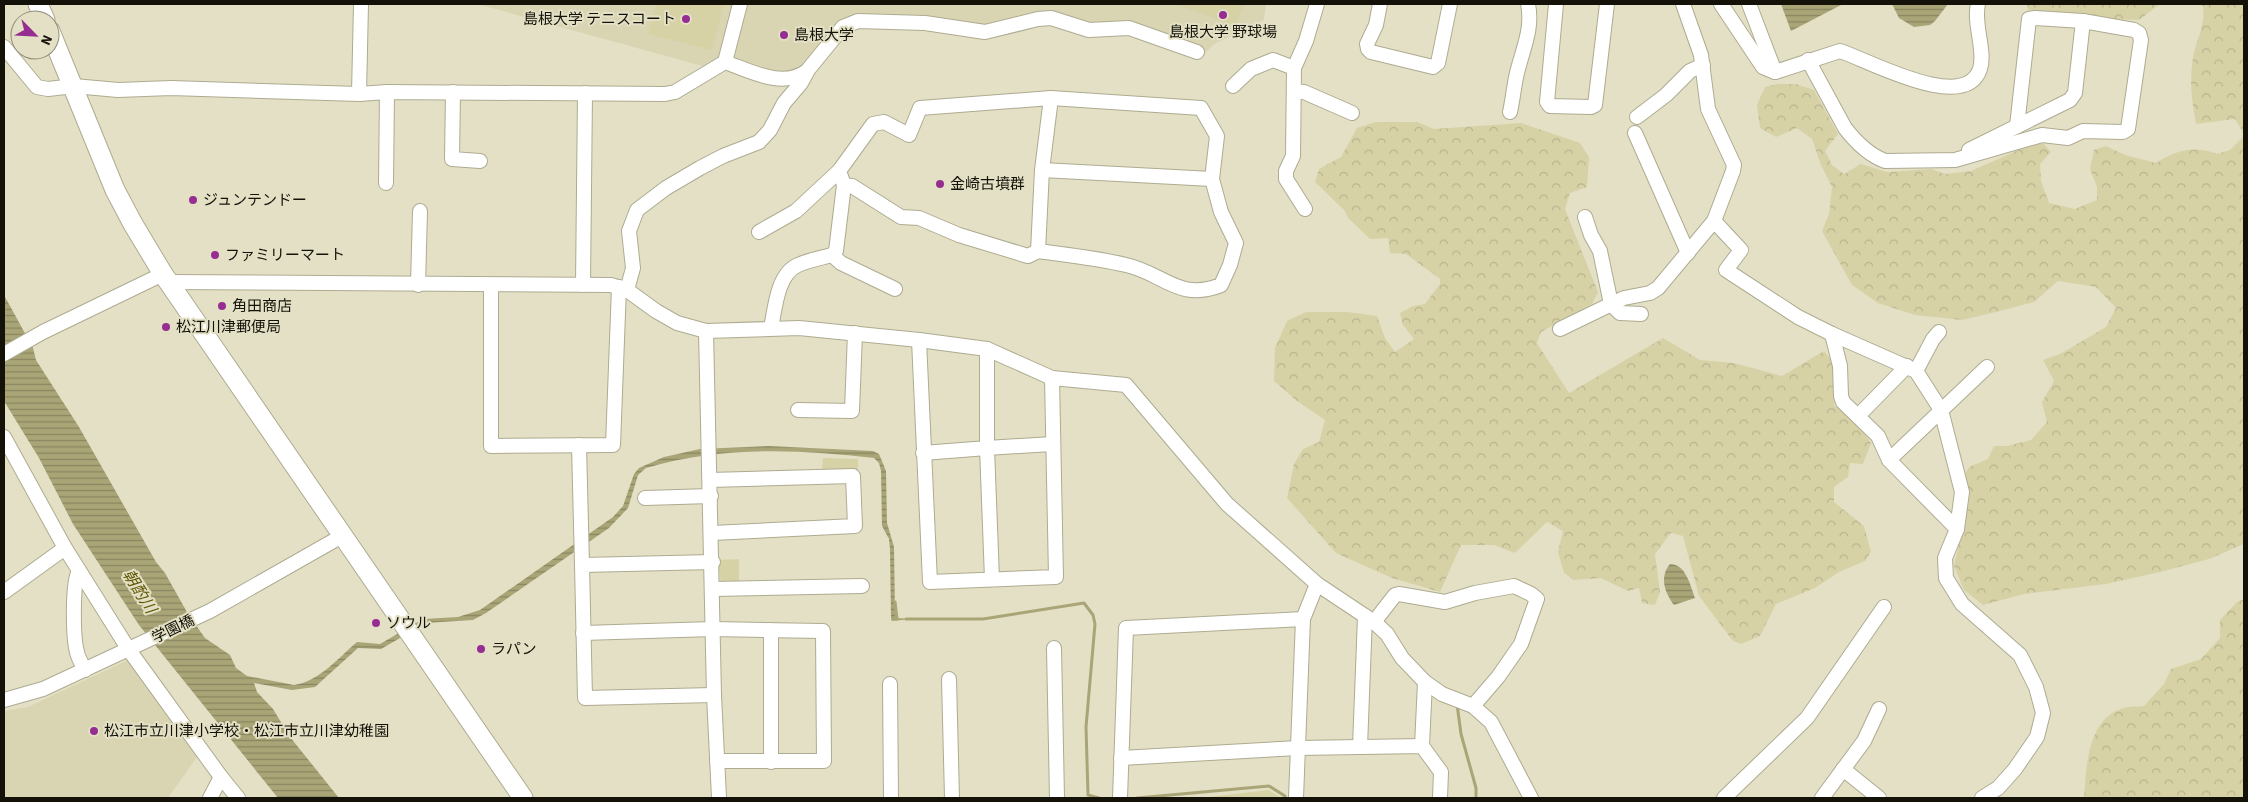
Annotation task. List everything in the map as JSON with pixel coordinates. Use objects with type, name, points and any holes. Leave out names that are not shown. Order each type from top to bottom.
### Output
[{"type":"street","points":[[359,94],[361,4]]},
{"type":"street","points":[[4,48],[37,87],[48,89],[74,86],[118,90],[171,88],[359,94],[453,92],[665,94],[675,92],[725,62],[740,4]]},
{"type":"street","points":[[1305,209],[1286,179],[1286,171],[1293,156],[1294,68],[1306,41],[1316,4]]},
{"type":"street","points":[[1380,4],[1376,25],[1367,44],[1368,49],[1371,52],[1433,67],[1438,63],[1450,4]]},
{"type":"street","points":[[1510,112],[1517,73],[1528,36],[1530,17],[1528,4]]},
{"type":"street","points":[[1556,4],[1547,102],[1550,106],[1591,107],[1595,105],[1607,4]]},
{"type":"street","points":[[1560,330],[1624,298],[1650,293],[1658,288],[1714,221],[1734,165],[1708,110],[1701,55],[1683,4]]},
{"type":"street","points":[[1721,4],[1763,67],[1775,72],[1840,51],[1942,88],[1957,87],[1976,77],[1980,68],[1982,58],[1976,12],[1978,4]]},
{"type":"street","points":[[1749,4],[1775,72]]},
{"type":"street","points":[[490,286],[491,446],[612,445],[623,288],[634,260],[629,231],[637,210],[666,188],[700,168],[723,156],[759,142],[770,130],[784,104],[801,83],[807,71],[843,28],[858,21],[925,23],[985,32],[1038,19],[1051,18],[1089,30],[1129,28],[1197,52]]},
{"type":"street","points":[[1808,60],[1845,128],[1878,159],[1885,161],[1955,160],[2042,135],[2068,138],[2084,131],[2123,132],[2128,129],[2140,36],[2134,30],[2083,21],[2029,19],[2017,126]]},
{"type":"street","points":[[1955,160],[1975,146],[2073,98],[2083,21]]},
{"type":"street","points":[[60,53],[115,190],[132,224],[166,278],[407,632],[523,798]]},
{"type":"street","points":[[1233,86],[1251,70],[1273,60],[1294,68]]},
{"type":"street","points":[[725,62],[780,79],[791,79],[807,71]]},
{"type":"street","points":[[1637,118],[1690,71],[1703,65]]},
{"type":"street","points":[[1294,91],[1304,92],[1352,113]]},
{"type":"street","points":[[386,183],[387,92]]},
{"type":"street","points":[[453,92],[452,159],[480,161]]},
{"type":"street","points":[[583,286],[585,93]]},
{"type":"street","points":[[1038,251],[1042,170],[1051,98]]},
{"type":"street","points":[[759,232],[796,211],[839,171],[873,124],[884,122],[909,135],[920,108],[1051,98],[1201,108],[1217,136],[1212,179],[1221,212],[1236,243],[1230,265],[1221,285],[1206,291],[1182,289],[1128,265],[1038,251],[1028,256],[959,235],[919,218],[901,217],[852,186],[844,185]]},
{"type":"street","points":[[1635,133],[1688,253]]},
{"type":"street","points":[[1042,170],[1212,179]]},
{"type":"street","points":[[771,328],[779,292],[790,270],[832,255],[836,251],[844,185],[839,171]]},
{"type":"street","points":[[418,285],[420,211]]},
{"type":"street","points":[[1585,217],[1591,235],[1600,252],[1611,304],[1620,313],[1640,314]]},
{"type":"street","points":[[1714,221],[1741,250],[1726,270],[1767,298],[1832,334],[1912,369],[1923,378],[1941,410],[1962,492],[1957,529],[1945,558],[1946,578],[1962,604],[2020,655],[2036,687],[2043,713],[2037,737],[2016,769],[1998,788],[1982,798]]},
{"type":"street","points":[[832,255],[841,263],[895,289]]},
{"type":"street","points":[[4,354],[43,332],[166,278],[418,285],[583,286],[623,288],[665,317],[684,326],[706,331],[771,328],[855,333],[919,340],[987,349],[1052,378],[1126,385],[1227,504],[1317,584],[1370,619],[1387,634],[1402,658],[1425,682],[1442,694],[1473,706],[1491,722],[1531,798]]},
{"type":"street","points":[[706,331],[713,562],[714,695],[719,798]]},
{"type":"street","points":[[1858,416],[1912,369],[1939,332]]},
{"type":"street","points":[[798,410],[852,411],[855,333]]},
{"type":"street","points":[[1832,334],[1840,366],[1843,402],[1878,436],[1889,460],[1957,529]]},
{"type":"street","points":[[919,340],[930,582],[1056,577],[1052,378]]},
{"type":"street","points":[[987,349],[987,448],[992,579]]},
{"type":"street","points":[[1889,460],[1987,367]]},
{"type":"street","points":[[4,437],[79,571],[221,777],[238,798]]},
{"type":"street","points":[[923,453],[1052,444]]},
{"type":"street","points":[[579,445],[584,698],[714,695]]},
{"type":"street","points":[[710,480],[853,476],[855,526],[712,533]]},
{"type":"street","points":[[645,498],[711,496]]},
{"type":"street","name":"学園橋","points":[[4,700],[43,689],[210,611],[342,536]]},
{"type":"street","points":[[4,592],[65,548]]},
{"type":"street","points":[[582,565],[713,562]]},
{"type":"street","points":[[79,571],[74,583],[75,640],[77,653],[85,670]]},
{"type":"street","points":[[1296,798],[1303,619],[1317,584]]},
{"type":"street","points":[[713,589],[862,586]]},
{"type":"street","points":[[1360,747],[1370,619],[1395,595],[1407,594],[1432,601],[1445,602],[1501,587],[1514,586],[1538,599],[1521,644],[1498,678],[1473,706]]},
{"type":"street","points":[[1724,798],[1807,718],[1884,607]]},
{"type":"street","points":[[1120,795],[1126,628],[1303,619]]},
{"type":"street","points":[[583,633],[714,629],[822,631],[824,761],[718,761]]},
{"type":"street","points":[[771,630],[771,762]]},
{"type":"street","points":[[1054,648],[1057,798]]},
{"type":"street","points":[[949,679],[952,798]]},
{"type":"street","points":[[1425,682],[1422,746],[1441,772],[1440,798]]},
{"type":"street","points":[[890,684],[891,798]]},
{"type":"street","points":[[1822,798],[1864,741],[1879,709]]},
{"type":"street","points":[[1121,758],[1298,748],[1422,746]]},
{"type":"street","points":[[1843,769],[1879,798]]},
{"type":"street","points":[[210,798],[221,777]]},
{"type":"shaded area","points":[[477,4],[735,4],[721,55],[706,67]]},
{"type":"shaded area","name":"島根大学","points":[[746,4],[1266,4],[1264,20],[1214,44],[1203,55],[1192,44],[1145,26],[1123,21],[1100,26],[1067,18],[993,27],[854,16],[803,68],[790,73],[766,69],[734,60]]},
{"type":"shaded area","name":"松江市立川津小学校・松江市立川津幼稚園","points":[[128,660],[201,751],[168,798],[4,798],[4,711],[28,707]]},
{"type":"green space","name":"島根大学 テニスコート","points":[[656,4],[724,4],[712,50],[648,34]]},
{"type":"green space","name":"島根大学 野球場","points":[[1175,4],[1244,4],[1236,26]]},
{"type":"green space","points":[[2027,4],[2160,4],[2139,20],[2087,18],[2028,10]]},
{"type":"green space","points":[[2198,4],[2244,4],[2244,134],[2235,119],[2196,124],[2191,74],[2193,58],[2203,20],[2203,6]]},
{"type":"green space","points":[[1777,84],[1796,84],[1814,90],[1838,134],[1825,151],[1832,165],[1844,174],[1861,164],[1887,172],[1931,169],[1945,174],[1971,171],[2032,144],[2044,144],[2051,152],[2040,164],[2041,181],[2049,203],[2075,209],[2097,200],[2097,187],[2090,169],[2094,150],[2106,146],[2125,155],[2156,163],[2186,150],[2209,151],[2217,154],[2230,150],[2244,136],[2244,544],[2209,559],[2160,572],[2106,584],[2024,594],[1983,605],[1964,590],[1954,566],[1969,502],[1964,476],[1969,467],[1988,459],[1994,446],[2007,446],[2031,440],[2047,422],[2042,402],[2054,381],[2043,360],[2062,353],[2106,327],[2116,308],[2096,287],[2058,281],[2034,302],[1962,320],[1915,315],[1878,303],[1852,285],[1822,231],[1829,214],[1832,187],[1821,165],[1812,139],[1797,128],[1776,137],[1760,128],[1757,105],[1765,87]]},
{"type":"green space","points":[[1376,122],[1417,122],[1434,129],[1521,123],[1580,143],[1589,157],[1587,187],[1570,193],[1565,209],[1598,292],[1592,304],[1541,332],[1537,343],[1569,393],[1663,338],[1700,360],[1734,363],[1782,376],[1824,351],[1838,368],[1834,406],[1850,413],[1871,443],[1863,464],[1850,463],[1848,477],[1834,487],[1834,502],[1864,526],[1871,552],[1865,561],[1839,572],[1815,588],[1776,604],[1760,636],[1741,644],[1733,641],[1699,596],[1683,536],[1671,533],[1655,554],[1660,592],[1655,605],[1642,603],[1639,588],[1628,591],[1601,578],[1574,580],[1564,573],[1558,552],[1563,531],[1547,522],[1515,553],[1494,545],[1461,545],[1440,592],[1392,578],[1336,553],[1287,498],[1294,464],[1303,449],[1319,442],[1325,420],[1297,401],[1274,381],[1275,348],[1287,321],[1306,312],[1348,312],[1377,316],[1385,338],[1395,352],[1414,339],[1403,325],[1400,313],[1413,306],[1425,304],[1440,284],[1440,279],[1406,254],[1390,253],[1388,238],[1370,239],[1315,182],[1319,169],[1341,157],[1357,128]]},
{"type":"green space","points":[[823,458],[858,459],[858,470],[822,471]]},
{"type":"green space","points":[[739,559],[739,584],[721,585],[718,560]]},
{"type":"green space","points":[[2244,599],[2244,798],[2084,798],[2090,747],[2101,724],[2110,715],[2121,709],[2144,706],[2164,684],[2171,669],[2201,659],[2220,638],[2220,620],[2237,602]]},
{"type":"green space","points":[[1269,790],[1281,798],[1200,798]]},
{"type":"water","points":[[1781,4],[1843,4],[1791,31]]},
{"type":"water","points":[[1892,4],[1948,4],[1930,25],[1914,27],[1899,18]]},
{"type":"water","name":"朝酌川","points":[[4,295],[33,348],[36,360],[79,427],[188,614],[205,638],[230,655],[236,668],[247,676],[294,685],[303,683],[328,668],[357,642],[380,644],[423,619],[458,617],[480,610],[613,517],[623,506],[634,474],[639,468],[664,457],[700,449],[769,446],[873,451],[879,454],[886,471],[887,523],[894,547],[895,616],[897,618],[912,619],[892,621],[891,619],[889,539],[882,526],[881,471],[879,463],[874,458],[788,451],[760,451],[703,456],[646,468],[638,475],[628,508],[609,528],[486,613],[473,620],[426,623],[381,649],[358,648],[315,687],[292,690],[254,683],[257,692],[273,709],[290,737],[339,798],[278,798],[139,625],[73,524],[39,458],[4,401]]},
{"type":"water","points":[[1670,564],[1680,567],[1684,571],[1695,598],[1674,605],[1664,585],[1665,574]]},
{"type":"waterway","points":[[895,602],[897,619]]},
{"type":"waterway","points":[[906,619],[983,619],[1084,603],[1093,615],[1095,624],[1086,727],[1088,795],[1099,798]]},
{"type":"waterway","points":[[1457,704],[1461,734],[1476,788],[1476,798]]},
{"type":"waterway","points":[[1137,798],[1269,786],[1285,796],[1285,798]]},
{"type":"place","name":"島根大学 野球場","points":[[1223,15]]},
{"type":"place","name":"島根大学 テニスコート","points":[[686,19]]},
{"type":"place","name":"島根大学","points":[[784,35]]},
{"type":"place","name":"金崎古墳群","points":[[940,184]]},
{"type":"place","name":"ジュンテンドー","points":[[193,200]]},
{"type":"place","name":"ファミリーマート","points":[[215,255]]},
{"type":"place","name":"角田商店","points":[[222,306]]},
{"type":"place","name":"松江川津郵便局","points":[[166,327]]},
{"type":"place","name":"ソウル","points":[[376,623]]},
{"type":"place","name":"ラパン","points":[[481,649]]},
{"type":"place","name":"松江市立川津小学校・松江市立川津幼稚園","points":[[94,731]]}]
